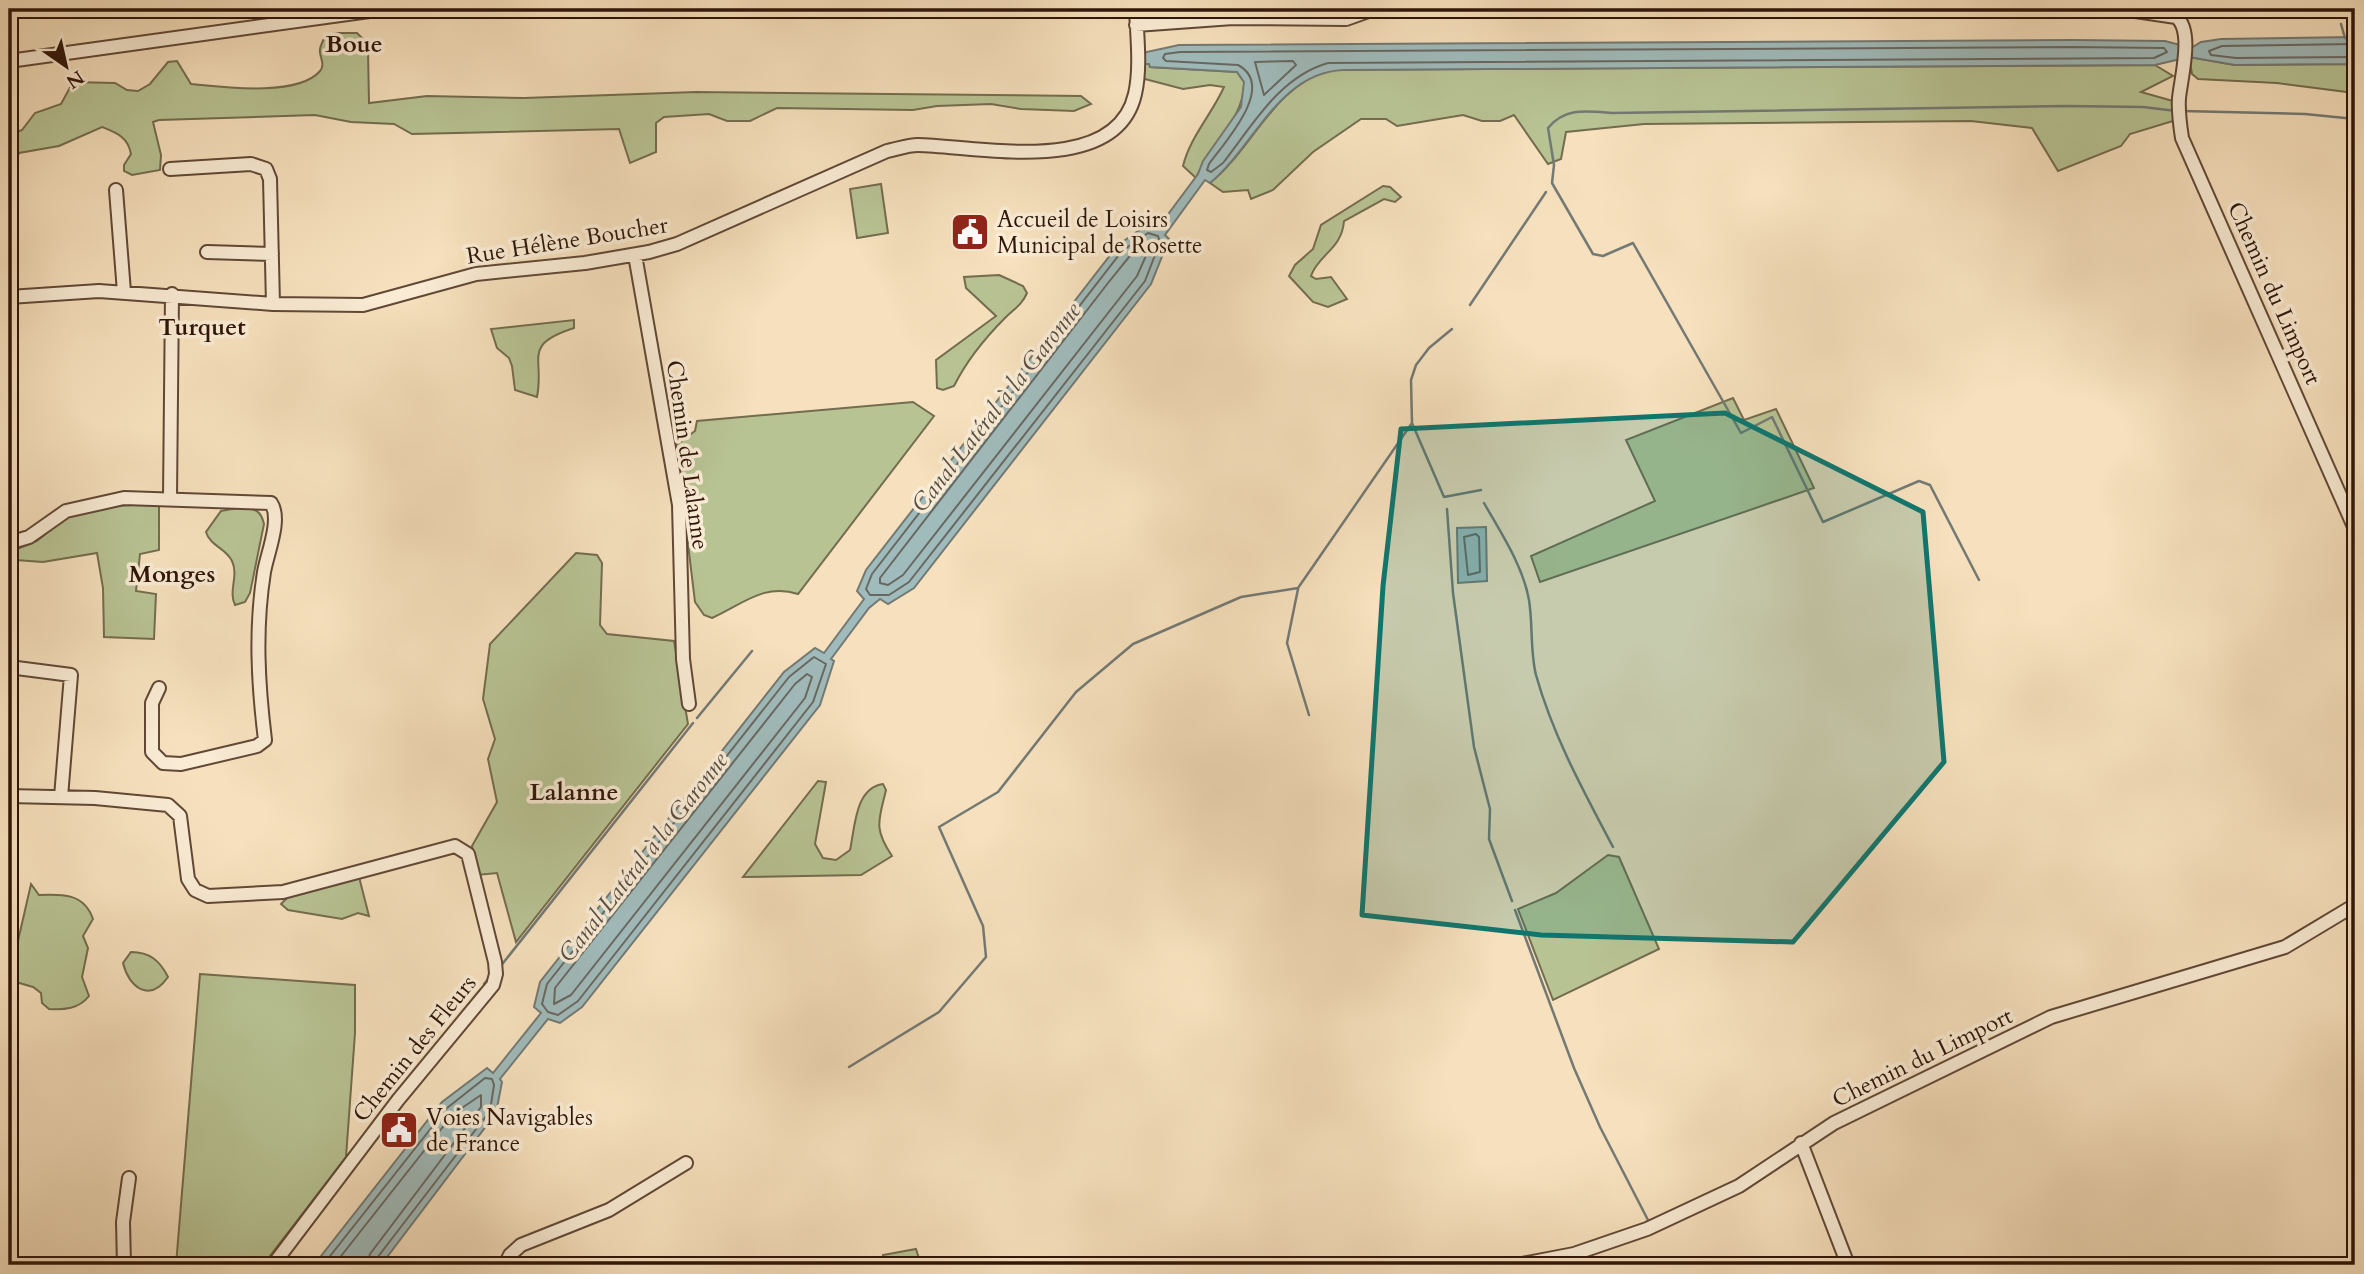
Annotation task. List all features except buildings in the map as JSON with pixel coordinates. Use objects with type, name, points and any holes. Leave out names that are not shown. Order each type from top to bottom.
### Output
[{"type":"street","points":[[9,61],[384,9]]},
{"type":"street","points":[[1136,9],[1136,25],[1233,18],[1346,19],[1374,9]]},
{"type":"street","name":"Chemin du Limport","points":[[2122,9],[2176,16],[2182,21],[2185,38],[2184,69],[2179,100],[2180,127],[2186,149],[2355,529]]},
{"type":"street","name":"Rue Hélène Boucher","points":[[9,297],[124,292],[273,304],[363,305],[476,274],[635,255],[706,234],[887,151],[916,145],[1035,153],[1083,144],[1114,128],[1135,96],[1136,25]]},
{"type":"street","points":[[170,169],[251,164],[266,169],[271,179],[273,304]]},
{"type":"street","points":[[116,190],[124,292]]},
{"type":"street","points":[[207,252],[272,254]]},
{"type":"street","name":"Chemin de Lalanne","points":[[635,255],[679,505],[682,659],[689,704]]},
{"type":"street","points":[[170,497],[172,294]]},
{"type":"street","points":[[9,543],[29,537],[74,508],[124,498],[170,497],[264,502],[275,508],[257,636],[265,740],[257,746],[181,764],[163,763],[152,752],[152,703],[159,688]]},
{"type":"street","points":[[9,667],[71,676],[61,797],[9,796]]},
{"type":"street","name":"Chemin des Fleurs","points":[[61,797],[163,804],[175,810],[181,824],[188,879],[201,894],[216,896],[283,892],[455,846],[464,850],[470,861],[495,962],[496,974],[490,990],[398,1100],[273,1265]]},
{"type":"street","name":"Chemin du Limport","points":[[1517,1265],[1574,1254],[1647,1229],[1738,1186],[1801,1143],[1945,1066],[2051,1017],[2285,947],[2355,905]]},
{"type":"street","points":[[1801,1143],[1848,1265]]},
{"type":"street","points":[[505,1265],[510,1255],[521,1245],[609,1210],[686,1163]]},
{"type":"street","points":[[124,1265],[123,1222],[129,1178]]},
{"type":"highlighted area","points":[[1725,413],[1923,512],[1944,762],[1793,942],[1541,935],[1362,915],[1383,586],[1401,429]]},
{"type":"green space","points":[[1148,9],[1326,9],[1157,16]]},
{"type":"green space","points":[[1477,9],[2059,9],[1509,14],[1480,13]]},
{"type":"green space","points":[[357,33],[365,41],[368,50],[369,103],[427,96],[524,98],[696,92],[1081,96],[1091,104],[1074,111],[1021,109],[991,104],[937,106],[913,110],[777,108],[750,121],[727,121],[709,114],[664,117],[656,123],[656,152],[630,163],[619,129],[412,134],[394,124],[351,122],[315,115],[159,120],[153,122],[161,155],[160,170],[132,175],[124,171],[124,165],[131,154],[127,143],[117,134],[102,127],[59,146],[19,153],[14,164],[9,166],[9,135],[22,130],[35,113],[61,104],[73,82],[115,83],[127,90],[138,91],[150,84],[168,62],[177,61],[191,84],[259,88],[295,84],[320,71],[322,42],[326,35]]},
{"type":"green space","points":[[2189,57],[2235,65],[2355,64],[2355,93],[2277,83],[2198,79],[2192,74]]},
{"type":"green space","points":[[1142,64],[1149,64],[1150,67],[1237,72],[1244,82],[1243,95],[1233,120],[1196,178],[1183,166],[1186,155],[1224,87],[1210,85],[1183,89],[1141,78]]},
{"type":"green space","points":[[2155,65],[2173,76],[2141,92],[2173,101],[2173,121],[2130,134],[2121,146],[2058,171],[2032,128],[1971,121],[1644,124],[1566,132],[1561,159],[1548,164],[1514,115],[1500,121],[1482,121],[1463,115],[1397,126],[1386,119],[1361,119],[1313,152],[1273,190],[1251,199],[1248,190],[1223,192],[1210,183],[1239,153],[1278,104],[1310,78],[1329,70]]},
{"type":"green space","points":[[881,184],[888,233],[857,238],[850,189]]},
{"type":"green space","points":[[1383,186],[1390,187],[1401,197],[1395,202],[1384,199],[1344,221],[1335,245],[1319,262],[1311,276],[1316,279],[1331,277],[1347,299],[1328,307],[1313,302],[1289,276],[1295,265],[1313,249],[1321,225]]},
{"type":"green space","points":[[999,275],[1023,286],[1027,293],[1025,297],[984,342],[954,386],[943,390],[937,388],[936,360],[996,316],[966,288],[964,277]]},
{"type":"green space","points":[[574,320],[574,328],[547,340],[541,347],[537,397],[515,390],[509,358],[497,348],[491,329]]},
{"type":"green space","points":[[1733,398],[1744,420],[1776,409],[1814,488],[1540,582],[1531,556],[1655,501],[1626,440]]},
{"type":"green space","points":[[913,402],[934,416],[798,594],[786,591],[764,593],[712,618],[704,615],[695,602],[676,445],[695,431],[697,421]]},
{"type":"green space","points":[[159,504],[159,550],[140,554],[136,591],[156,594],[154,639],[104,637],[103,588],[97,553],[43,562],[16,560],[17,549],[37,541],[67,517],[110,506]]},
{"type":"green space","points":[[243,507],[257,511],[264,524],[250,593],[245,602],[235,605],[232,561],[211,541],[206,532],[221,511]]},
{"type":"green space","points":[[576,553],[597,555],[602,563],[600,625],[607,634],[674,641],[688,724],[516,942],[497,873],[477,875],[472,846],[497,802],[488,759],[495,739],[483,699],[490,644]]},
{"type":"green space","points":[[818,781],[826,782],[815,844],[823,858],[836,860],[850,850],[855,820],[862,801],[874,787],[883,784],[886,790],[879,824],[882,838],[892,856],[861,875],[743,877]]},
{"type":"green space","points":[[1608,855],[1619,857],[1659,949],[1553,1000],[1518,909],[1556,893]]},
{"type":"green space","points":[[358,873],[369,916],[358,913],[342,919],[288,910],[281,904],[291,894]]},
{"type":"green space","points":[[31,884],[39,895],[64,895],[78,900],[89,910],[93,919],[83,936],[88,948],[82,977],[89,996],[76,1006],[49,1009],[42,1003],[41,993],[33,987],[9,980]]},
{"type":"green space","points":[[131,952],[154,959],[168,977],[161,985],[147,991],[135,985],[123,963]]},
{"type":"green space","points":[[200,974],[355,985],[355,1033],[346,1157],[263,1265],[176,1265]]},
{"type":"green space","points":[[916,1249],[921,1265],[885,1265],[883,1255]]},
{"type":"water","name":"Canal Latéral à la Garonne","points":[[2355,37],[2355,64],[2235,65],[2189,57],[2155,65],[1343,70],[1320,74],[1301,84],[1284,97],[1226,168],[1210,183],[1205,180],[1165,235],[1169,239],[1151,284],[914,588],[888,604],[880,599],[869,608],[831,659],[834,661],[820,705],[582,1007],[560,1023],[548,1019],[500,1079],[502,1082],[496,1113],[381,1265],[314,1265],[442,1102],[487,1068],[493,1073],[541,1013],[534,1007],[540,982],[784,672],[815,648],[824,653],[864,599],[857,591],[866,570],[1118,245],[1147,225],[1157,229],[1198,174],[1203,161],[1241,107],[1244,82],[1237,72],[1150,67],[1149,64],[1142,64],[1142,53],[1179,45],[2072,40],[2165,41],[2191,48],[2201,42],[2221,39]]},
{"type":"water","points":[[1486,527],[1487,581],[1458,583],[1457,528]]},
{"type":"waterway","points":[[2341,24],[2345,38]]},
{"type":"waterway","points":[[1979,580],[1930,485],[1919,481],[1823,522],[1772,417],[1741,433],[1633,243],[1603,256],[1593,254],[1552,183],[1554,165],[1548,128],[1569,113],[1585,111],[1612,113],[2067,106],[2143,107],[2176,111]]},
{"type":"waterway","points":[[2183,111],[2305,114],[2355,119]]},
{"type":"waterway","points":[[1470,305],[1546,192]]},
{"type":"waterway","points":[[849,1067],[939,1012],[986,957],[983,926],[939,827],[998,792],[1076,692],[1133,644],[1241,597],[1298,588],[1412,423],[1411,380],[1416,365],[1429,348],[1452,329]]},
{"type":"waterway","points":[[1412,423],[1444,497],[1481,490]]},
{"type":"waterway","points":[[1484,503],[1511,550],[1526,587],[1534,666],[1551,720],[1613,847]]},
{"type":"waterway","points":[[1447,509],[1453,593],[1474,747],[1490,809],[1489,839],[1512,901]]},
{"type":"waterway","points":[[1298,589],[1287,643],[1309,715]]},
{"type":"waterway","points":[[697,718],[752,651]]},
{"type":"waterway","points":[[500,967],[693,723]]},
{"type":"waterway","points":[[1515,910],[1574,1068],[1600,1127],[1649,1222]]},
{"type":"waterway","points":[[484,984],[489,978]]},
{"type":"waterway","points":[[459,1016],[481,989]]},
{"type":"place","name":"Accueil de Loisirs Municipal de Rosette","points":[[970,232]]},
{"type":"place","name":"Voies Navigables de France","points":[[399,1130]]},
{"type":"district","name":"Boue","points":[[354,44]]},
{"type":"district","name":"Turquet","points":[[202,327]]},
{"type":"district","name":"Monges","points":[[172,574]]},
{"type":"district","name":"Lalanne","points":[[574,792]]}]
